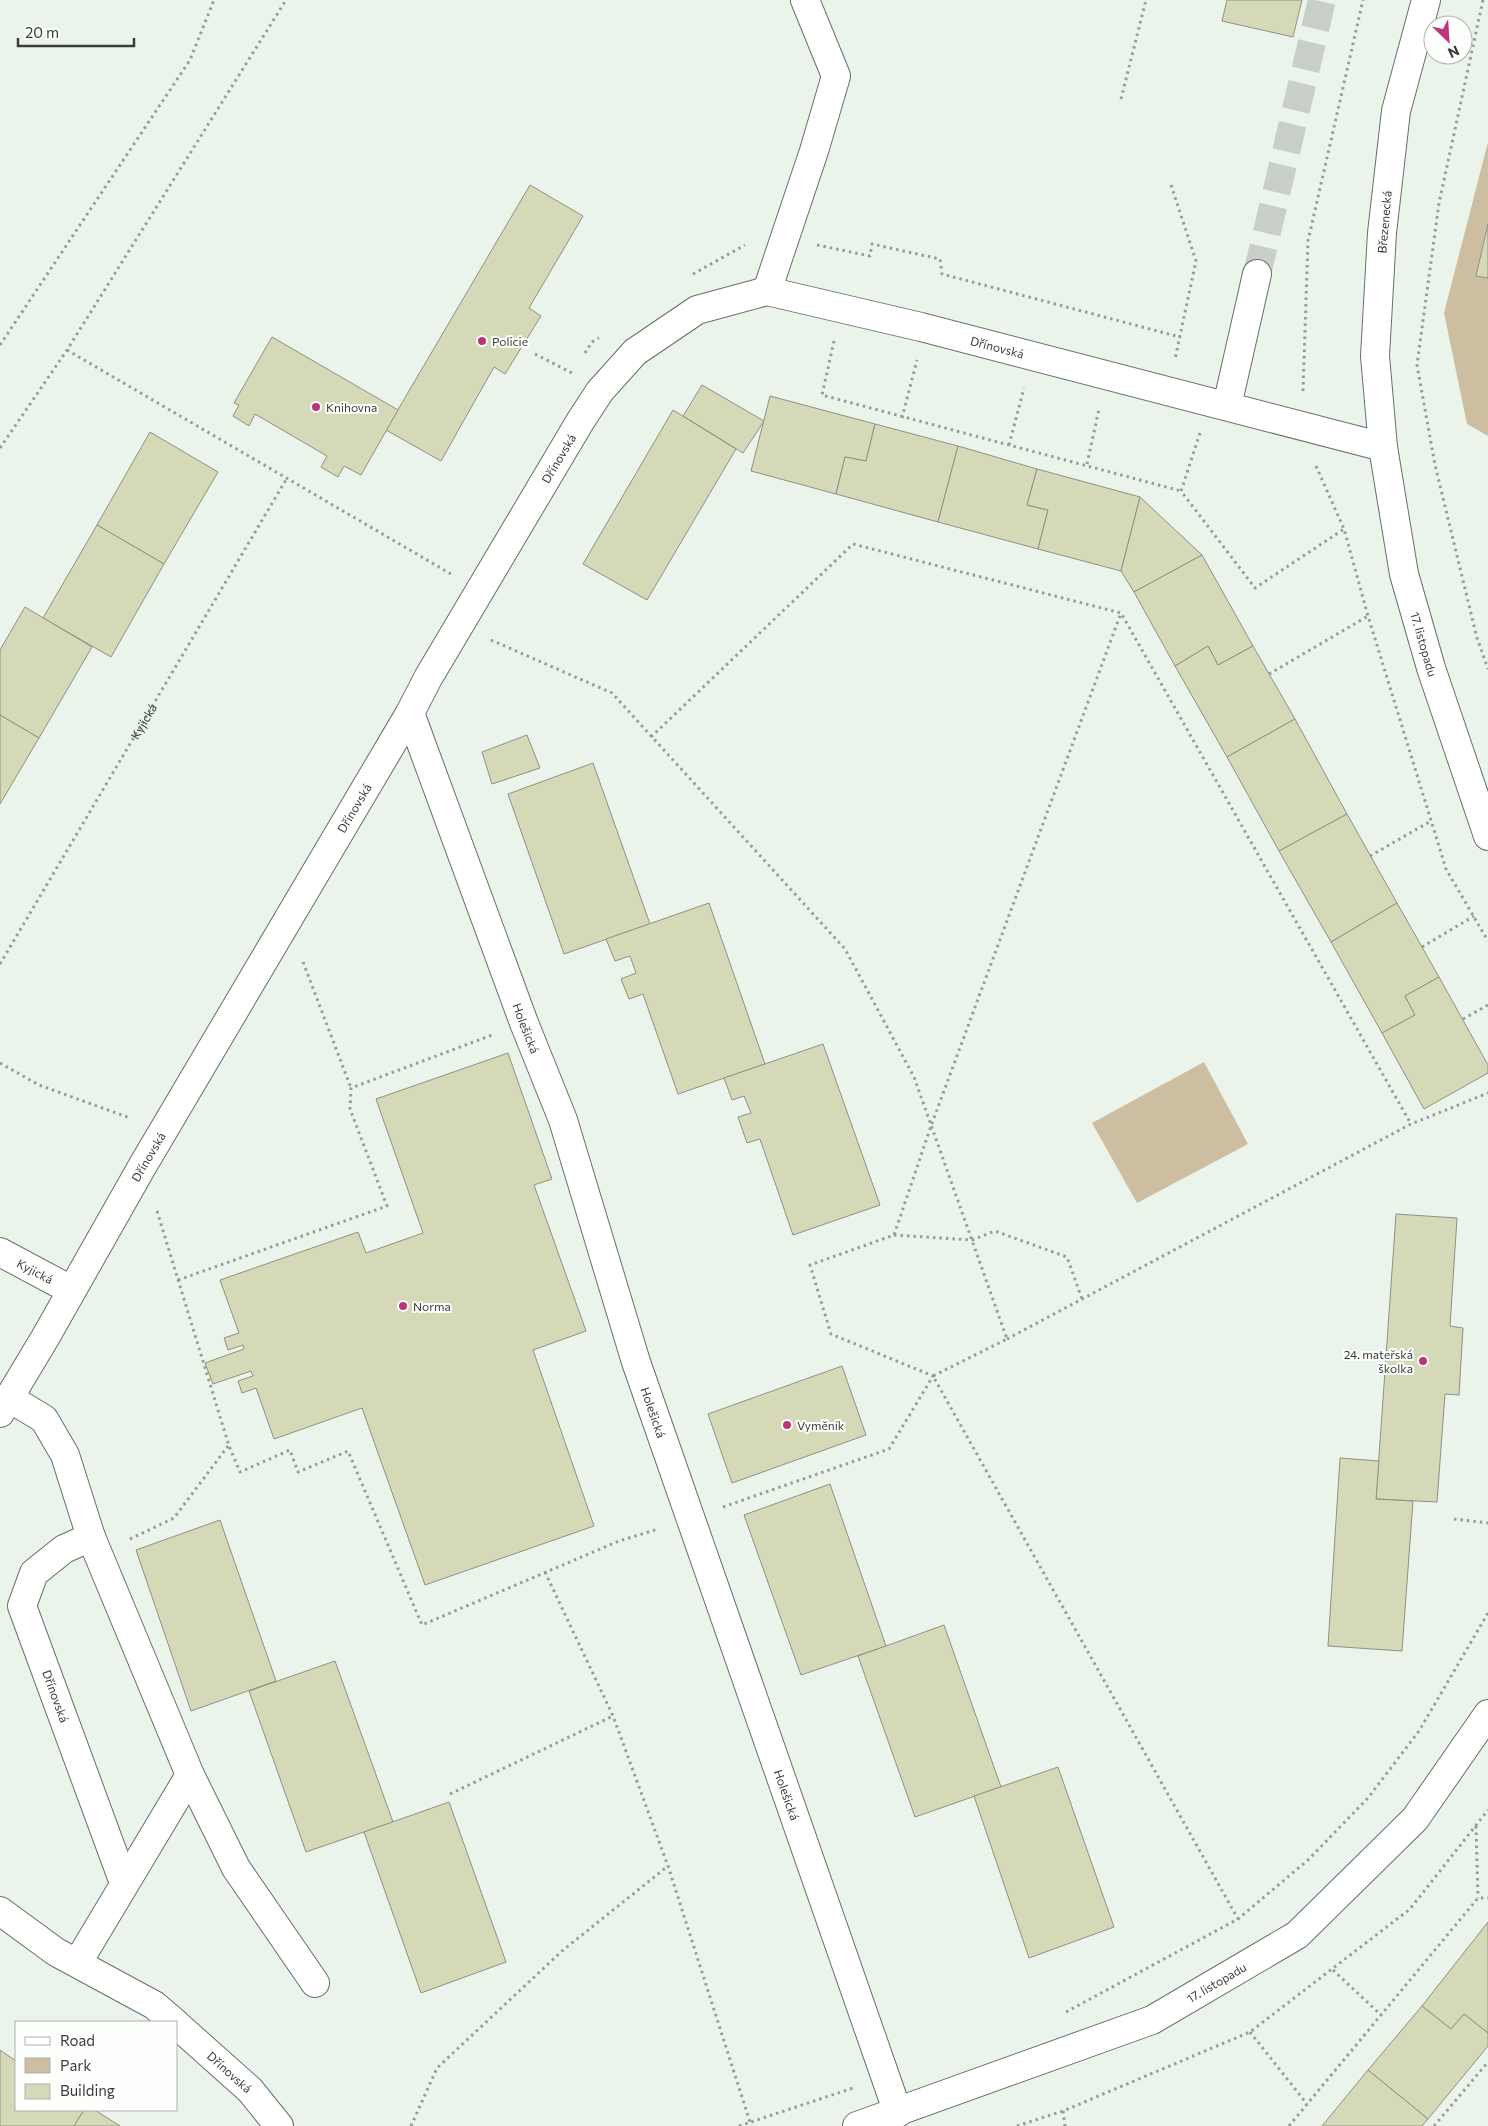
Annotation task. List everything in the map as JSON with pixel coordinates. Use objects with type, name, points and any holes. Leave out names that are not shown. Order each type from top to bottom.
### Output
[{"type":"street","points":[[767,291],[814,151],[836,76],[804,0]]},
{"type":"street","name":"Březenecká","points":[[1383,447],[1375,356],[1382,233],[1396,111],[1426,0]]},
{"type":"street","points":[[1227,406],[1257,274]]},
{"type":"street","name":"Dřínovská","points":[[315,1983],[236,1868],[190,1775],[94,1544],[64,1455],[44,1419],[5,1406],[143,1165],[410,713],[433,670],[600,391],[635,352],[697,310],[767,291],[921,327],[1383,447]]},
{"type":"street","name":"17. listopadu","points":[[1383,447],[1404,574],[1434,677],[1488,836]]},
{"type":"street","name":"Holešická","points":[[410,713],[524,1023],[563,1120],[636,1362],[898,2113]]},
{"type":"street","name":"Kyjická","points":[[0,1252],[71,1290]]},
{"type":"street","name":"Dřínovská","points":[[94,1544],[64,1549],[34,1573],[22,1606],[124,1883]]},
{"type":"street","name":"17. listopadu","points":[[857,2126],[898,2113],[1152,2020],[1297,1935],[1415,1819],[1488,1714]]},
{"type":"street","points":[[78,1962],[190,1775]]},
{"type":"street","name":"Dřínovská","points":[[0,1911],[56,1952],[78,1962],[154,2005],[173,2021]]},
{"type":"street","name":"Dřínovská","points":[[178,2026],[250,2090],[279,2126]]},
{"type":"path","points":[[0,345],[190,60],[214,0]]},
{"type":"path","points":[[0,448],[67,350],[286,0]]},
{"type":"path","points":[[1121,99],[1146,0]]},
{"type":"path","points":[[1303,396],[1308,241],[1363,0]]},
{"type":"path","points":[[1483,0],[1439,203],[1417,365],[1437,474],[1477,638],[1488,669]]},
{"type":"path","points":[[1171,185],[1196,261],[1174,361]]},
{"type":"path","points":[[783,241],[800,242],[870,256],[872,244],[940,258],[942,274],[1180,337]]},
{"type":"path","points":[[834,340],[822,396],[1087,464],[1180,491],[1255,588],[1344,529]]},
{"type":"path","points":[[67,350],[456,577]]},
{"type":"path","points":[[535,354],[600,391]]},
{"type":"path","points":[[902,418],[918,357]]},
{"type":"path","points":[[1009,445],[1026,378]]},
{"type":"path","points":[[1087,464],[1101,400]]},
{"type":"path","points":[[1180,491],[1201,429]]},
{"type":"path","points":[[1314,462],[1344,529],[1368,616],[1446,869],[1488,941]]},
{"type":"path","name":"Kyjická","points":[[0,964],[287,478]]},
{"type":"path","points":[[651,737],[853,544],[1121,614],[1412,1124]]},
{"type":"path","points":[[894,1235],[932,1126],[1121,614]]},
{"type":"path","points":[[1269,674],[1368,616]]},
{"type":"path","points":[[483,636],[612,694],[846,949],[914,1077],[1007,1339]]},
{"type":"path","points":[[1370,856],[1431,821]]},
{"type":"path","points":[[1422,947],[1474,916]]},
{"type":"path","points":[[178,1280],[387,1206],[350,1109],[351,1088],[288,921]]},
{"type":"path","points":[[1463,1019],[1488,1005]]},
{"type":"path","points":[[351,1088],[524,1023]]},
{"type":"path","points":[[0,1063],[39,1085],[164,1130]]},
{"type":"path","points":[[143,1165],[229,1446],[240,1472],[290,1450],[298,1472],[348,1451],[422,1625],[619,1540],[691,1519],[889,1449],[933,1376],[1007,1339],[1412,1124],[1488,1093]]},
{"type":"path","points":[[1082,1299],[1067,1257],[995,1231],[972,1240],[894,1235],[810,1265],[831,1334],[933,1376],[1238,1919]]},
{"type":"path","points":[[94,1544],[174,1518],[229,1446]]},
{"type":"path","points":[[1454,1519],[1488,1523]]},
{"type":"path","points":[[544,1572],[613,1716],[668,1866],[750,2122]]},
{"type":"path","points":[[1061,2015],[1238,1919],[1308,1860],[1368,1798],[1419,1731],[1488,1613]]},
{"type":"path","points":[[450,1794],[613,1716]]},
{"type":"path","points":[[1017,2126],[1064,2111],[1250,2032],[1410,1909],[1488,1810]]},
{"type":"path","points":[[1288,2126],[1478,1898],[1476,1825]]},
{"type":"path","points":[[411,2126],[437,2068],[562,1951],[668,1866]]},
{"type":"path","points":[[1478,1898],[1488,1898]]},
{"type":"path","points":[[1333,1970],[1381,2015]]},
{"type":"path","points":[[1250,2032],[1307,2104]]},
{"type":"path","points":[[1434,2126],[1488,2062]]},
{"type":"path","points":[[739,2126],[885,2077]]},
{"type":"path","points":[[1064,2111],[1066,2126]]},
{"type":"green space","points":[[1488,142],[1488,436],[1467,424],[1444,313]]},
{"type":"green space","points":[[1204,1062],[1248,1144],[1137,1203],[1092,1123]]},
{"type":"building","points":[[1227,0],[1302,0],[1293,37],[1222,21]]},
{"type":"building","name":"Policie","points":[[530,185],[583,216],[529,308],[541,316],[505,374],[494,367],[441,461],[386,430]]},
{"type":"building","points":[[1488,224],[1488,278],[1476,276]]},
{"type":"building","name":"Knihovna","points":[[272,337],[398,410],[361,475],[344,466],[338,477],[321,467],[327,456],[255,414],[249,426],[233,416],[239,405],[234,403]]},
{"type":"building","points":[[702,385],[764,421],[743,453],[683,416]]},
{"type":"building","points":[[770,396],[875,424],[866,461],[845,457],[836,494],[751,471]]},
{"type":"building","points":[[673,410],[736,449],[647,600],[583,564]]},
{"type":"building","points":[[875,424],[958,446],[938,522],[836,494],[845,457],[866,461]]},
{"type":"building","points":[[150,432],[218,472],[164,564],[97,525]]},
{"type":"building","points":[[958,446],[1037,469],[1027,505],[1048,510],[1038,549],[938,522]]},
{"type":"building","points":[[1037,469],[1140,497],[1121,571],[1038,549],[1048,510],[1027,505]]},
{"type":"building","points":[[1140,497],[1202,555],[1134,592],[1121,571]]},
{"type":"building","points":[[97,525],[164,564],[111,657],[43,618]]},
{"type":"building","points":[[1202,555],[1253,646],[1218,665],[1208,646],[1175,666],[1134,592]]},
{"type":"building","points":[[25,607],[92,647],[39,738],[0,715],[0,650]]},
{"type":"building","points":[[1208,646],[1218,665],[1253,646],[1295,719],[1227,757],[1175,666]]},
{"type":"building","points":[[0,715],[39,738],[0,804]]},
{"type":"building","points":[[1295,719],[1347,814],[1279,851],[1227,757]]},
{"type":"building","points":[[527,735],[540,768],[492,784],[482,752]]},
{"type":"building","points":[[593,763],[650,924],[564,954],[508,794]]},
{"type":"building","points":[[1347,814],[1397,903],[1331,942],[1279,851]]},
{"type":"building","points":[[709,903],[765,1064],[678,1094],[643,994],[629,999],[621,979],[636,973],[630,956],[615,961],[606,939]]},
{"type":"building","points":[[1397,903],[1439,977],[1405,996],[1415,1015],[1382,1033],[1331,942]]},
{"type":"building","points":[[1439,977],[1488,1065],[1488,1073],[1424,1109],[1382,1033],[1415,1015],[1405,996]]},
{"type":"building","points":[[823,1044],[880,1205],[793,1235],[760,1139],[747,1143],[738,1117],[751,1113],[744,1096],[732,1100],[724,1078]]},
{"type":"building","name":"Norma","points":[[508,1053],[552,1179],[534,1185],[586,1331],[533,1350],[594,1526],[425,1585],[362,1408],[274,1439],[256,1388],[242,1393],[238,1381],[253,1376],[251,1371],[213,1384],[205,1363],[244,1349],[243,1345],[228,1350],[224,1338],[239,1333],[220,1280],[358,1232],[366,1253],[423,1233],[376,1099]]},
{"type":"building","name":"24. mateřská školka","points":[[1396,1214],[1457,1218],[1450,1326],[1463,1328],[1459,1395],[1445,1394],[1437,1502],[1376,1499]]},
{"type":"building","name":"Vyměník","points":[[842,1366],[866,1435],[732,1483],[708,1414]]},
{"type":"building","points":[[1340,1458],[1379,1461],[1376,1499],[1413,1501],[1402,1651],[1328,1646]]},
{"type":"building","points":[[830,1484],[886,1646],[801,1675],[744,1515]]},
{"type":"building","points":[[220,1520],[276,1681],[191,1711],[136,1550]]},
{"type":"building","points":[[944,1625],[1001,1787],[915,1817],[858,1656]]},
{"type":"building","points":[[335,1661],[393,1822],[306,1852],[249,1691]]},
{"type":"building","points":[[1058,1767],[1114,1927],[1029,1958],[974,1796]]},
{"type":"building","points":[[449,1802],[506,1962],[421,1993],[364,1832]]},
{"type":"building","points":[[1488,1922],[1488,2033],[1464,2014],[1451,2029],[1422,2006]]},
{"type":"building","points":[[1422,2006],[1451,2029],[1464,2014],[1488,2033],[1488,2046],[1428,2119],[1368,2070]]},
{"type":"building","points":[[0,2050],[15,2060],[15,2111],[83,2111],[74,2126],[0,2126]]},
{"type":"building","points":[[1368,2070],[1428,2119],[1422,2126],[1322,2126]]},
{"type":"building","points":[[83,2111],[97,2111],[120,2126],[74,2126]]},
{"type":"tunnel","points":[[1257,274],[1322,0]]},
{"type":"place","name":"Policie","points":[[482,341]]},
{"type":"place","name":"Knihovna","points":[[316,407]]},
{"type":"place","name":"Norma","points":[[403,1306]]},
{"type":"place","name":"24. mateřská školka","points":[[1423,1361]]},
{"type":"place","name":"Vyměník","points":[[787,1425]]}]
